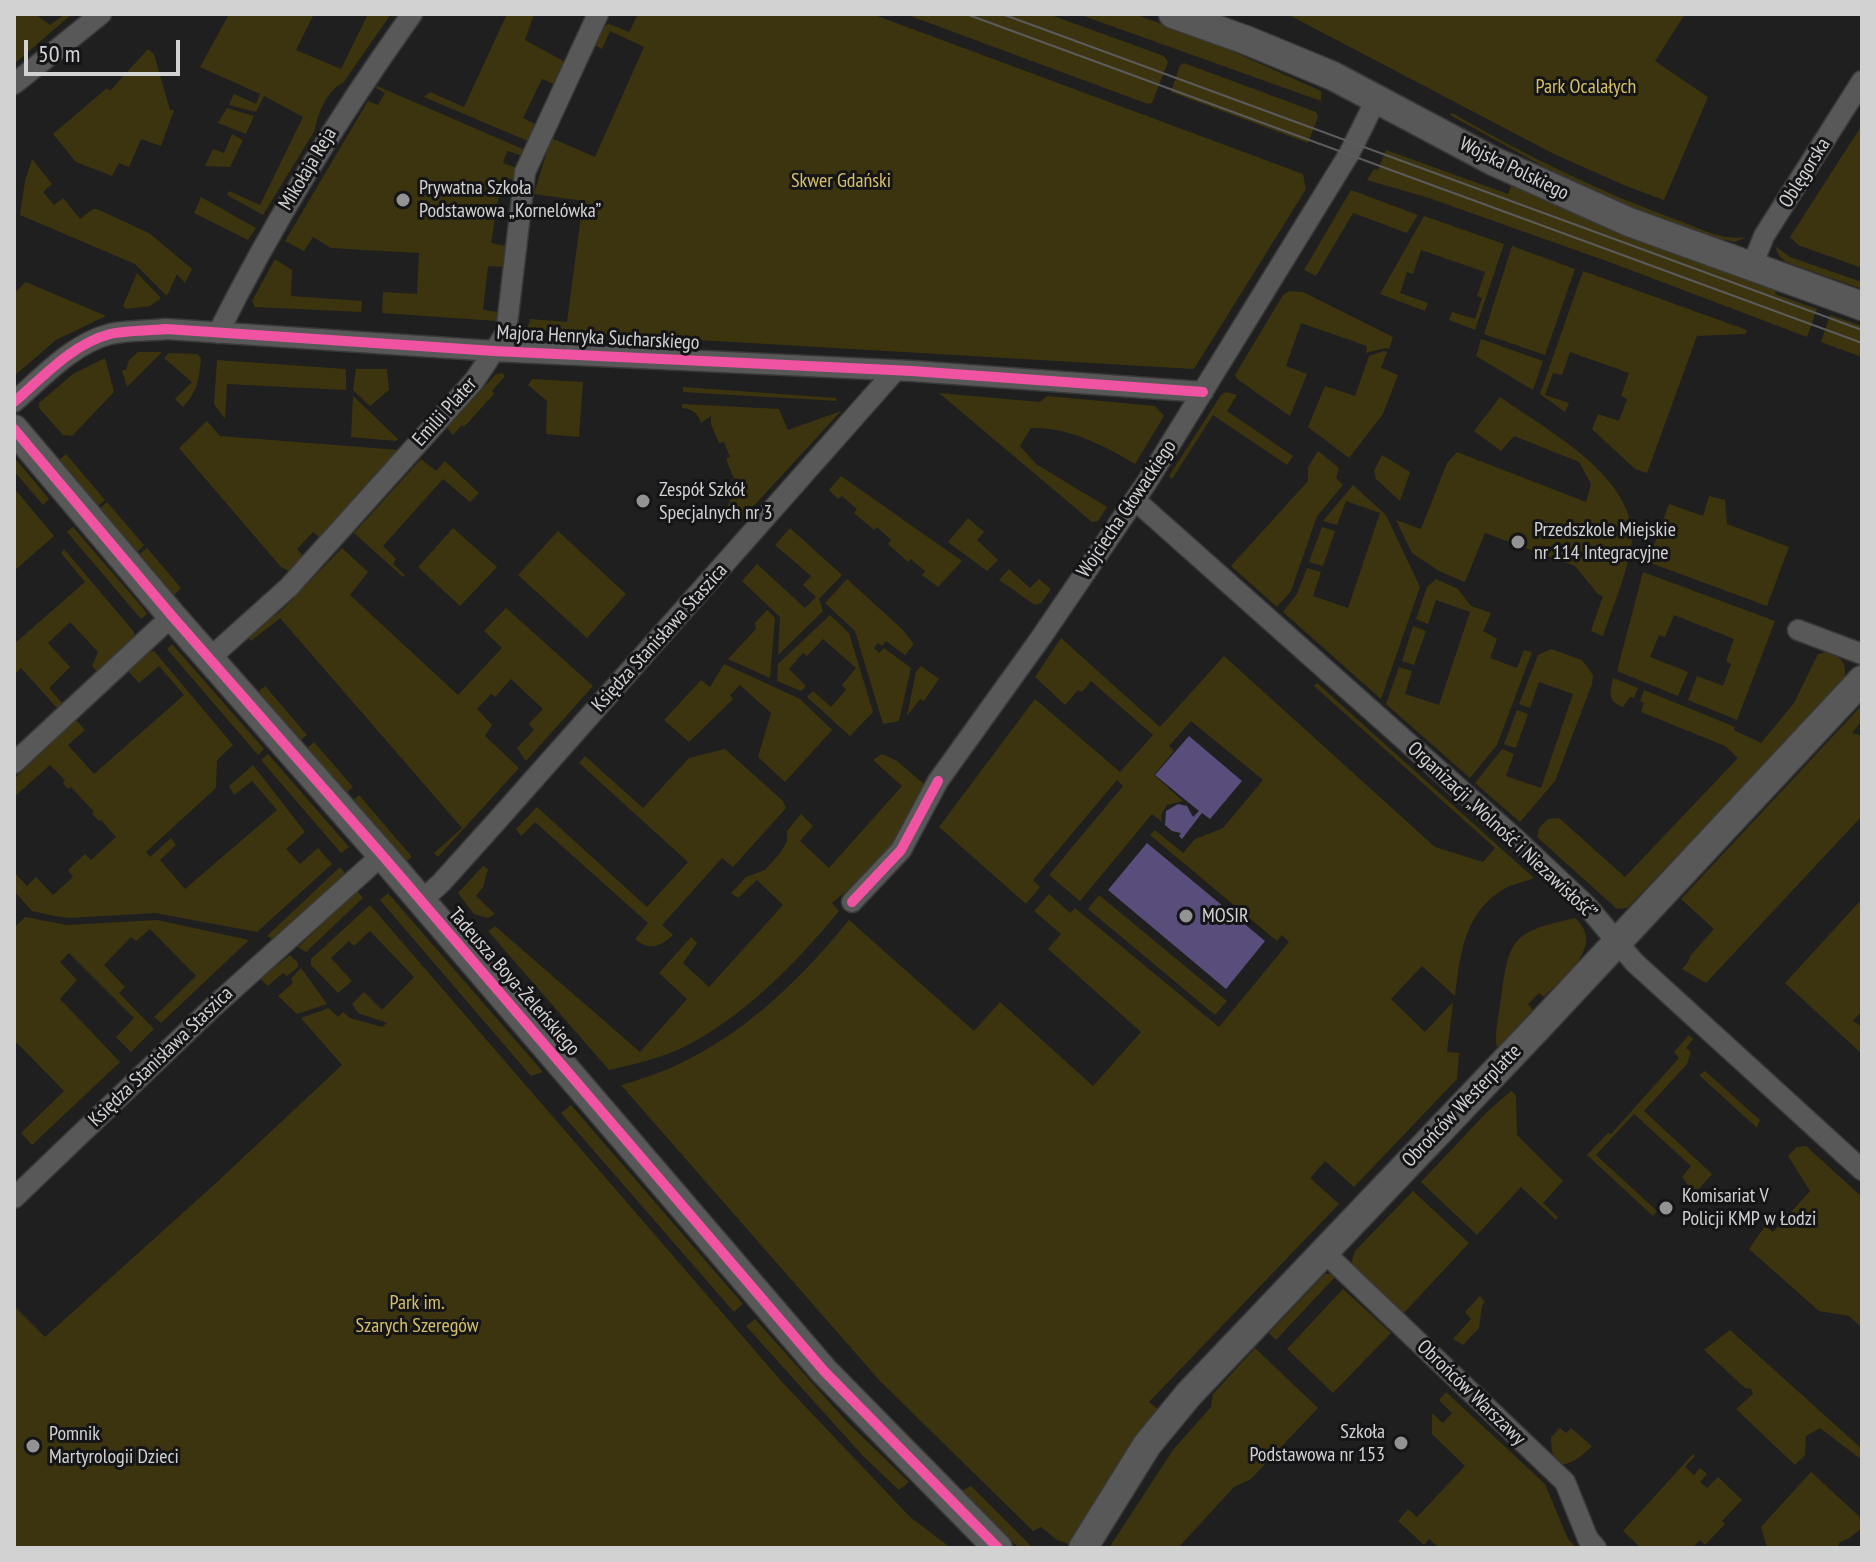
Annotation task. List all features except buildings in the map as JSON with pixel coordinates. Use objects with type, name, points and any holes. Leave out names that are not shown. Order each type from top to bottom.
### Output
[{"type":"street","points":[[14,84],[101,14]]},
{"type":"street","name":"Mikołaja Reja","points":[[218,333],[296,189],[356,93],[412,14]]},
{"type":"street","name":"Emilii Plater","points":[[210,658],[289,587],[474,381],[494,351],[508,326],[525,172],[598,14]]},
{"type":"street","name":"Wojska Polskiego","points":[[1173,14],[1246,40],[1377,98],[1493,161],[1629,222],[1862,306]]},
{"type":"street","name":"Oblęgorska","points":[[1752,266],[1764,236],[1862,81]]},
{"type":"street","name":"Wojciecha Głowackiego","points":[[852,902],[901,850],[938,781],[1135,500],[1349,154],[1377,98]]},
{"type":"street","name":"Majora Henryka Sucharskiego","points":[[14,402],[73,351],[112,333],[166,329],[1203,392]]},
{"type":"street","name":"Księdza Stanisława Staszica","points":[[421,901],[486,833],[895,371]]},
{"type":"street","name":"Tadeusza Boya-Żeleńskiego","points":[[14,429],[824,1371],[998,1548]]},
{"type":"street","name":"Organizacji „Wolność i Niezawisłość”","points":[[1135,500],[1517,840],[1587,906],[1616,944],[1862,1170]]},
{"type":"street","points":[[14,763],[172,616]]},
{"type":"street","points":[[1798,630],[1862,654]]},
{"type":"street","name":"Obrońców Westerplatte","points":[[1083,1548],[1133,1466],[1165,1422],[1862,680]]},
{"type":"street","name":"Księdza Stanisława Staszica","points":[[14,1198],[215,1005],[382,855]]},
{"type":"street","name":"Obrońców Warszawy","points":[[1324,1252],[1565,1482],[1588,1539],[1596,1548]]},
{"type":"green space","points":[[14,14],[35,14],[50,25],[65,14],[72,14],[14,64]]},
{"type":"green space","points":[[229,14],[314,14],[296,50],[341,69],[368,14],[391,14],[343,83],[328,96],[315,130],[263,215],[227,195],[229,191],[260,205],[303,117],[264,96],[256,112],[229,105],[234,94],[256,104],[260,94],[200,67]]},
{"type":"green space","points":[[507,14],[534,14],[525,40],[567,63],[556,85],[542,79],[523,118],[537,125],[530,142],[424,97],[430,92],[464,107]]},
{"type":"green space","name":"Skwer Gdański","points":[[638,14],[872,14],[1303,174],[1306,189],[1194,369],[527,330],[530,319],[567,322],[583,201],[534,194],[551,138],[595,157],[644,47],[610,31],[602,49],[594,45],[604,26],[609,24],[629,32]]},
{"type":"green space","points":[[905,14],[1048,14],[1164,56],[1168,62],[1152,103],[1148,104]]},
{"type":"green space","points":[[1078,14],[1134,14],[1216,44],[1321,91],[1321,101]]},
{"type":"green space","name":"Park Ocalałych","points":[[1287,14],[1685,14],[1655,61],[1708,97],[1664,200],[1554,154]]},
{"type":"green space","points":[[148,49],[154,54],[170,110],[174,110],[161,146],[141,139],[129,167],[119,163],[112,176],[76,162],[53,134],[107,88],[110,91]]},
{"type":"green space","points":[[1184,63],[1316,112],[1318,117],[1308,143],[1171,92],[1180,65]]},
{"type":"green space","name":"Prywatna Szkoła Podstawowa „Kornelówka”","points":[[377,86],[525,150],[523,156],[507,151],[503,163],[520,169],[517,180],[502,178],[491,243],[506,246],[503,267],[488,266],[483,310],[498,312],[497,321],[382,313],[383,292],[417,294],[419,253],[331,248],[313,237],[304,251],[285,241],[368,101],[378,105],[385,93]]},
{"type":"green space","points":[[227,108],[254,116],[246,134],[218,123]]},
{"type":"green space","points":[[1452,113],[1592,186],[1712,234],[1746,237],[1735,242],[1716,238],[1568,180],[1450,115]]},
{"type":"green space","points":[[1862,125],[1862,268],[1798,245],[1790,237]]},
{"type":"green space","points":[[232,134],[243,140],[230,167],[205,166],[213,149],[224,153]]},
{"type":"green space","points":[[1386,150],[1508,194],[1513,182],[1777,287],[1775,294],[1817,309],[1807,337],[1612,263],[1429,198],[1367,180],[1374,169],[1378,170]]},
{"type":"green space","points":[[32,159],[52,184],[43,192],[54,205],[63,198],[80,219],[97,209],[149,233],[192,269],[185,283],[177,274],[167,296],[135,264],[20,215]]},
{"type":"green space","points":[[1351,190],[1418,215],[1407,233],[1353,213],[1316,276],[1304,270]]},
{"type":"green space","points":[[201,197],[256,228],[248,240],[194,213]]},
{"type":"green space","points":[[1424,216],[1504,244],[1475,330],[1449,320],[1452,312],[1475,319],[1482,298],[1477,296],[1485,272],[1421,250],[1413,274],[1407,272],[1400,293],[1428,303],[1425,311],[1380,294]]},
{"type":"green space","points":[[1512,246],[1575,269],[1545,355],[1484,334]]},
{"type":"green space","points":[[1775,246],[1790,257],[1862,282],[1862,289],[1786,262]]},
{"type":"green space","points":[[275,259],[292,270],[291,296],[362,301],[361,312],[255,307],[252,301]]},
{"type":"green space","points":[[1583,271],[1747,330],[1745,334],[1697,336],[1647,473],[1635,469],[1592,429],[1598,414],[1619,421],[1627,399],[1621,396],[1629,373],[1570,352],[1562,375],[1553,373],[1545,395],[1569,403],[1565,412],[1540,394]]},
{"type":"green space","points":[[137,273],[161,298],[150,306],[126,309],[123,306]]},
{"type":"green space","points":[[26,282],[106,316],[56,340],[14,376],[14,293]]},
{"type":"green space","points":[[1289,291],[1303,292],[1393,337],[1389,349],[1366,353],[1367,346],[1301,323],[1286,366],[1307,374],[1290,416],[1235,375],[1283,295]]},
{"type":"green space","points":[[1830,315],[1862,326],[1862,357],[1821,342]]},
{"type":"green space","points":[[1481,339],[1543,361],[1533,390],[1476,356]]},
{"type":"green space","points":[[138,352],[162,352],[127,387],[122,370],[126,370],[129,360]]},
{"type":"green space","points":[[1387,352],[1381,368],[1398,375],[1383,414],[1349,458],[1308,427],[1325,386],[1355,396],[1369,356]]},
{"type":"green space","points":[[169,353],[197,354],[201,358],[197,384],[183,407],[175,399],[192,382],[164,358]]},
{"type":"green space","points":[[105,358],[114,392],[72,436],[63,435],[39,408],[39,403],[73,374]]},
{"type":"green space","points":[[217,360],[346,369],[346,390],[227,384],[225,419],[214,404]]},
{"type":"green space","points":[[356,369],[387,369],[389,390],[370,406],[353,390]]},
{"type":"green space","points":[[502,373],[505,376],[492,391],[494,394],[453,435],[447,428],[495,375]]},
{"type":"green space","points":[[532,379],[583,382],[579,437],[546,434],[547,401],[528,385]]},
{"type":"green space","points":[[683,387],[836,398],[837,401],[683,392]]},
{"type":"green space","points":[[1226,392],[1237,395],[1227,411],[1293,456],[1287,465],[1213,415],[1172,479],[1169,476],[1221,395]]},
{"type":"green space","points":[[939,393],[1040,402],[1047,396],[1155,406],[1164,416],[1135,464],[1085,438],[1045,428],[1031,428],[1020,446],[1036,464],[1107,507],[1098,521],[1092,522]]},
{"type":"green space","points":[[353,396],[398,439],[396,441],[351,437]]},
{"type":"green space","name":"Przedszkole Miejskie nr 114 Integracyjne","points":[[1500,397],[1582,455],[1617,492],[1628,513],[1632,535],[1629,557],[1603,636],[1591,631],[1603,596],[1575,566],[1485,533],[1465,582],[1439,571],[1412,553],[1396,520],[1421,529],[1447,463],[1457,452],[1586,502],[1591,484],[1579,462],[1514,436],[1501,451],[1474,431]]},
{"type":"green space","points":[[682,404],[779,409],[788,430],[841,411],[738,523],[725,511],[731,499],[728,485],[739,483],[737,478],[734,479],[726,459],[730,457],[724,442],[719,443],[711,416],[701,423],[696,414],[682,408]]},
{"type":"green space","points":[[207,421],[220,436],[399,450],[320,538],[313,532],[297,549],[303,556],[289,571],[281,567],[179,448]]},
{"type":"green space","points":[[1318,451],[1339,468],[1336,478],[1343,485],[1317,516],[1291,591],[1277,607],[1231,566],[1308,481],[1308,467]]},
{"type":"green space","points":[[66,454],[105,500],[98,506],[59,460]]},
{"type":"green space","points":[[1382,455],[1410,472],[1400,501],[1376,479],[1374,471]]},
{"type":"green space","points":[[14,457],[49,499],[43,505],[14,471]]},
{"type":"green space","points":[[421,459],[436,471],[445,461],[479,493],[470,502],[443,479],[383,546],[396,559],[393,564],[405,575],[403,577],[354,533]]},
{"type":"green space","points":[[841,476],[962,561],[938,587],[922,575],[925,571],[911,559],[908,562],[888,544],[891,540],[877,527],[874,530],[854,513],[857,509],[829,490]]},
{"type":"green space","points":[[1353,485],[1386,515],[1420,587],[1381,699],[1283,612],[1297,594],[1307,568],[1321,572],[1313,596],[1348,608],[1380,513],[1346,501],[1337,525],[1323,521]]},
{"type":"green space","points":[[14,488],[54,536],[14,571]]},
{"type":"green space","points":[[1709,496],[1725,500],[1727,524],[1789,547],[1767,606],[1648,562],[1669,504],[1703,516]]},
{"type":"green space","points":[[107,502],[144,545],[137,552],[100,508]]},
{"type":"green space","points":[[968,518],[984,532],[977,540],[998,560],[987,571],[948,542]]},
{"type":"green space","points":[[73,527],[142,607],[147,614],[141,619],[67,532]]},
{"type":"green space","points":[[1322,527],[1335,531],[1323,566],[1309,562]]},
{"type":"green space","points":[[453,528],[497,567],[460,606],[418,567]]},
{"type":"green space","points":[[790,528],[842,575],[819,599],[823,611],[778,655],[780,617],[742,581],[757,564],[805,608],[816,597],[803,585],[811,576],[775,545]]},
{"type":"green space","points":[[558,531],[626,594],[587,638],[518,575]]},
{"type":"green space","points":[[147,548],[181,588],[174,595],[140,554]]},
{"type":"green space","points":[[342,548],[368,572],[350,595],[458,695],[502,648],[484,631],[506,608],[593,686],[526,761],[517,748],[534,730],[529,724],[543,709],[511,679],[495,697],[491,694],[477,709],[492,725],[485,736],[519,768],[438,857],[434,853],[462,828],[280,618],[251,641],[248,637],[284,608]]},
{"type":"green space","points":[[64,549],[134,632],[134,637],[97,672],[92,666],[98,652],[70,622],[48,643],[70,667],[49,688],[62,703],[57,708],[21,668],[14,675],[14,644],[85,582],[61,553]]},
{"type":"green space","points":[[1009,569],[1030,588],[1039,579],[1051,589],[1041,603],[1035,605],[999,580]]},
{"type":"green space","points":[[1643,572],[1775,621],[1737,720],[1688,700],[1697,676],[1723,686],[1731,664],[1726,661],[1734,639],[1674,615],[1665,637],[1659,635],[1650,657],[1688,672],[1678,696],[1617,671]]},
{"type":"green space","points":[[847,579],[902,629],[914,644],[905,655],[886,641],[874,648],[879,653],[884,648],[911,668],[899,721],[883,724],[855,631],[825,603]]},
{"type":"green space","points":[[1436,579],[1458,589],[1471,606],[1491,613],[1483,631],[1497,639],[1490,658],[1517,668],[1524,650],[1532,652],[1497,745],[1470,778],[1386,704],[1399,667],[1412,671],[1405,694],[1439,705],[1470,612],[1436,600],[1428,624],[1416,619],[1427,587]]},
{"type":"green space","points":[[767,610],[775,618],[770,678],[728,659],[756,629],[755,623]]},
{"type":"green space","points":[[830,615],[849,633],[873,712],[850,736],[807,697],[813,691],[831,707],[846,690],[842,685],[856,668],[823,639],[807,656],[803,653],[789,669],[806,686],[801,691],[777,681],[778,664]]},
{"type":"green space","points":[[1413,626],[1426,631],[1414,665],[1402,661]]},
{"type":"green space","points":[[1061,638],[1160,727],[1224,656],[1435,847],[1483,862],[1495,848],[1314,686],[1317,683],[1534,878],[1504,889],[1480,910],[1466,936],[1455,996],[1422,966],[1391,999],[1425,1032],[1453,1002],[1447,1052],[1459,1053],[1457,1079],[1354,1187],[1325,1161],[1310,1178],[1339,1204],[1149,1402],[1158,1409],[1138,1433],[1069,1544],[1057,1540],[1041,1527],[1033,1531],[880,1381],[621,1085],[656,1074],[719,1042],[775,999],[849,920],[974,1031],[1000,1002],[1093,1086],[1141,1032],[1048,949],[1061,934],[1034,911],[1049,894],[1070,913],[1075,908],[1219,1027],[1289,942],[1282,935],[1277,941],[1150,835],[1155,830],[1183,853],[1195,839],[1223,828],[1263,780],[1191,721],[1169,746],[1174,751],[1154,775],[1183,801],[1167,805],[1161,815],[1162,822],[1152,814],[1080,901],[1049,875],[1123,786],[1117,780],[1033,880],[1040,887],[1026,904],[939,827],[1035,699],[1120,772],[1153,735],[1091,681],[1065,705],[1035,677]]},
{"type":"green space","points":[[172,644],[264,749],[258,755],[167,649]]},
{"type":"green space","points":[[1551,649],[1582,660],[1593,675],[1592,684],[1555,781],[1520,822],[1475,783],[1502,749],[1514,754],[1506,776],[1541,788],[1573,694],[1539,682],[1530,708],[1519,704],[1538,655]]},
{"type":"green space","points":[[154,651],[233,745],[217,760],[216,788],[146,852],[150,857],[171,838],[176,845],[160,860],[185,889],[277,810],[252,781],[234,795],[229,786],[253,765],[305,832],[286,849],[300,864],[318,848],[332,864],[257,932],[155,913],[69,918],[54,916],[32,911],[14,891],[14,872],[27,886],[36,877],[53,895],[73,877],[68,870],[85,854],[91,860],[116,837],[92,814],[94,812],[71,787],[68,789],[63,783],[65,780],[50,765],[14,797],[14,779],[76,720],[85,730],[68,745],[94,774],[184,695],[159,666],[139,683],[128,671]]},
{"type":"green space","points":[[1827,652],[1844,664],[1842,684],[1627,908],[1617,909],[1537,837],[1539,828],[1548,819],[1559,818],[1625,877],[1738,758],[1725,746],[1641,712],[1644,703],[1640,701],[1644,690],[1735,727],[1734,730],[1761,743],[1794,703],[1818,654]]},
{"type":"green space","points":[[724,664],[800,699],[832,730],[785,782],[758,757],[771,713],[740,685],[730,695],[733,699],[689,742],[664,720],[701,680],[710,687]]},
{"type":"green space","points":[[921,666],[939,679],[924,701],[920,699],[907,716],[916,672]]},
{"type":"green space","points":[[1613,678],[1638,688],[1634,698],[1630,697],[1623,707],[1612,699]]},
{"type":"green space","points":[[265,686],[307,735],[300,741],[258,692]]},
{"type":"green space","points":[[1862,705],[1862,721],[1852,733],[1862,736],[1862,816],[1706,983],[1682,969],[1714,929],[1681,899]]},
{"type":"green space","points":[[1517,710],[1528,714],[1516,748],[1504,744]]},
{"type":"green space","points":[[314,742],[353,787],[345,794],[307,748]]},
{"type":"green space","points":[[725,749],[783,801],[786,808],[733,867],[722,858],[662,925],[673,935],[659,945],[645,945],[635,939],[648,923],[535,822],[521,836],[516,829],[537,807],[647,907],[688,862],[579,763],[585,756],[643,808],[689,758]]},
{"type":"green space","points":[[268,754],[349,847],[341,853],[261,760]]},
{"type":"green space","points":[[882,754],[897,761],[925,785],[894,844],[864,876],[832,903],[839,911],[769,986],[730,1018],[686,1046],[609,1070],[488,931],[495,926],[640,1052],[687,999],[659,973],[691,937],[697,943],[683,963],[709,987],[783,905],[757,880],[738,898],[731,893],[746,877],[765,870],[781,852],[787,841],[787,831],[801,814],[813,826],[800,841],[829,868],[902,786],[873,760]]},
{"type":"green space","points":[[359,795],[412,857],[405,863],[352,801]]},
{"type":"green space","points":[[483,866],[488,869],[483,887],[476,896],[495,914],[488,918],[474,914],[458,893]]},
{"type":"green space","points":[[340,867],[345,873],[274,940],[267,936]]},
{"type":"green space","points":[[357,891],[363,898],[306,952],[298,947]]},
{"type":"green space","points":[[388,893],[543,1072],[531,1076],[380,900]]},
{"type":"green space","points":[[1099,895],[1227,1001],[1215,1015],[1088,909]]},
{"type":"green space","points":[[1862,899],[1862,1011],[1853,1021],[1862,1027],[1862,1054],[1785,983]]},
{"type":"green space","name":"Park im. Szarych Szeregów","points":[[370,905],[782,1382],[910,1517],[951,1548],[14,1548],[14,1306],[45,1337],[342,1065],[301,1018],[329,1008],[338,1017],[343,1012],[350,1018],[382,1027],[387,1023],[358,1013],[352,1004],[364,992],[382,1010],[414,977],[370,931],[354,946],[349,941],[331,958],[352,981],[338,993],[311,965],[311,959]]},
{"type":"green space","points":[[25,917],[67,925],[157,920],[249,940],[161,1023],[154,1017],[196,976],[150,929],[136,941],[131,937],[104,965],[125,987],[119,993],[154,1029],[131,1052],[116,1037],[134,1018],[69,953],[60,962],[77,980],[60,999],[120,1062],[32,1145],[21,1133],[64,1091],[17,1043],[14,1046],[14,928]]},
{"type":"green space","points":[[1575,918],[1586,939],[1579,960],[1544,997],[1539,993],[1528,1004],[1533,1010],[1497,1048],[1498,1017],[1507,962],[1518,940],[1538,928]]},
{"type":"green space","points":[[290,955],[298,967],[287,976],[283,973],[268,986],[260,979]]},
{"type":"green space","points":[[301,968],[327,1004],[297,1014],[278,996],[293,983],[291,979]]},
{"type":"green space","points":[[1689,1035],[1693,1039],[1686,1048],[1691,1052],[1687,1064],[1644,1111],[1712,1174],[1698,1190],[1691,1189],[1682,1177],[1691,1166],[1634,1114],[1596,1155],[1657,1211],[1653,1216],[1587,1155],[1608,1133],[1611,1134],[1679,1058],[1674,1052]]},
{"type":"green space","points":[[1705,1071],[1760,1120],[1757,1128],[1699,1075]]},
{"type":"green space","points":[[1511,1091],[1516,1095],[1517,1135],[1563,1181],[1543,1203],[1558,1217],[1556,1220],[1521,1187],[1477,1235],[1421,1182]]},
{"type":"green space","points":[[571,1105],[743,1304],[734,1312],[561,1113]]},
{"type":"green space","points":[[1806,1146],[1862,1197],[1862,1328],[1849,1316],[1819,1311],[1749,1249],[1765,1226],[1773,1232],[1810,1191],[1788,1156],[1797,1147]]},
{"type":"green space","points":[[1413,1191],[1469,1243],[1401,1316],[1353,1270],[1352,1261],[1355,1251]]},
{"type":"green space","points":[[1325,1274],[1335,1277],[1276,1340],[1269,1333]]},
{"type":"green space","points":[[1343,1289],[1391,1333],[1333,1393],[1287,1349]]},
{"type":"green space","points":[[1480,1296],[1485,1302],[1479,1328],[1463,1345],[1453,1339],[1471,1319],[1465,1312]]},
{"type":"green space","points":[[755,1319],[848,1423],[909,1482],[899,1490],[863,1456],[746,1326]]},
{"type":"green space","points":[[1730,1330],[1862,1449],[1862,1460],[1820,1428],[1806,1436],[1805,1455],[1795,1465],[1736,1409],[1753,1394],[1751,1389],[1745,1388],[1704,1350]]},
{"type":"green space","points":[[1255,1348],[1318,1408],[1251,1479],[1234,1487],[1178,1548],[1109,1548],[1173,1450],[1211,1407],[1213,1394]]},
{"type":"green space","points":[[1446,1392],[1545,1484],[1568,1539],[1577,1548],[1439,1548],[1429,1539],[1424,1545],[1398,1521],[1408,1509],[1417,1517],[1465,1466],[1432,1434],[1432,1413],[1443,1423],[1452,1413],[1439,1400]]},
{"type":"green space","points":[[1560,1428],[1566,1433],[1571,1428],[1592,1446],[1577,1459],[1559,1463],[1552,1450],[1551,1437]]},
{"type":"green space","points":[[1693,1454],[1695,1456],[1685,1467],[1694,1475],[1700,1468],[1707,1474],[1700,1482],[1707,1488],[1718,1477],[1742,1500],[1705,1545],[1700,1540],[1692,1548],[1641,1548],[1623,1531]]},
{"type":"green space","points":[[1811,1472],[1862,1519],[1862,1528],[1840,1542],[1837,1548],[1767,1548],[1761,1527]]},
{"type":"green space","points":[[971,1486],[1033,1548],[1019,1548],[961,1491]]},
{"type":"shaded area","points":[[1189,736],[1242,781],[1210,819],[1202,813],[1182,839],[1179,836],[1181,833],[1165,825],[1166,811],[1178,804],[1187,806],[1193,817],[1199,811],[1155,775]]},
{"type":"shaded area","name":"MOSIR","points":[[1147,843],[1265,941],[1226,989],[1108,890]]},
{"type":"tram line","points":[[966,14],[1862,343]]},
{"type":"tram line","points":[[1002,14],[1862,330]]},
{"type":"cycle path","points":[[14,402],[83,345],[110,334],[166,329],[494,351],[912,371],[1203,392]]},
{"type":"cycle path","points":[[14,429],[824,1371],[998,1548]]},
{"type":"cycle path","points":[[852,902],[901,850],[938,781]]},
{"type":"place","name":"Prywatna Szkoła Podstawowa „Kornelówka”","points":[[403,200]]},
{"type":"place","name":"Zespół Szkół Specjalnych nr 3","points":[[643,501]]},
{"type":"place","name":"Przedszkole Miejskie nr 114 Integracyjne","points":[[1518,542]]},
{"type":"place","name":"MOSIR","points":[[1186,916]]},
{"type":"place","name":"Komisariat V Policji KMP w Łodzi","points":[[1666,1208]]},
{"type":"place","name":"Szkoła Podstawowa nr 153","points":[[1401,1443]]},
{"type":"place","name":"Pomnik Martyrologii Dzieci","points":[[33,1446]]}]
